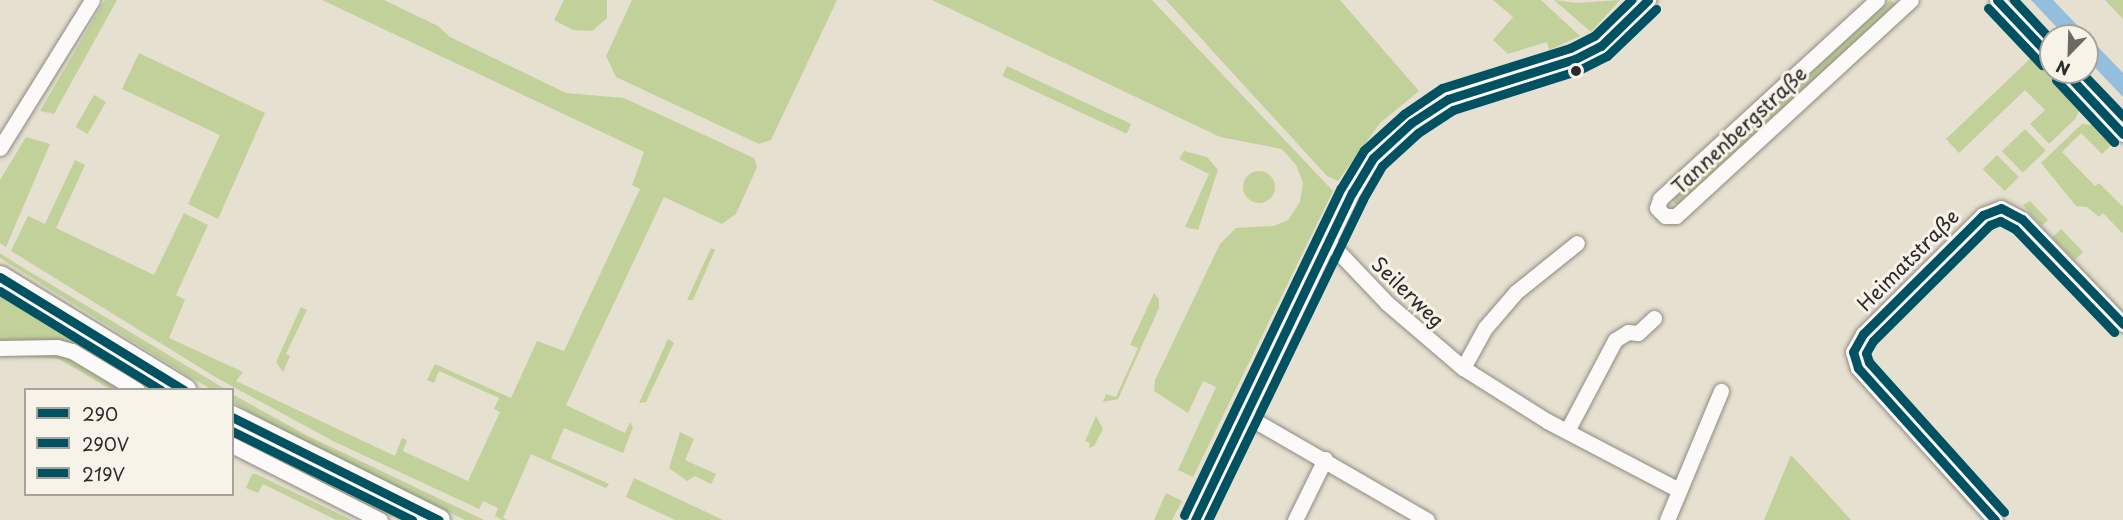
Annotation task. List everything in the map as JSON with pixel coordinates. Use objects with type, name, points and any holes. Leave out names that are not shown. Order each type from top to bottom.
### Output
[{"type":"main road","points":[[0,277],[182,388]]},
{"type":"main road","points":[[234,418],[439,520]]},
{"type":"street","points":[[0,148],[92,0]]},
{"type":"street","points":[[1195,520],[1362,174],[1388,142],[1411,123],[1448,99],[1575,59],[1601,46],[1648,0]]},
{"type":"street","name":"Tannenbergstraße","points":[[1877,0],[1660,199],[1657,208],[1665,216],[1677,216],[1911,0]]},
{"type":"street","points":[[1997,0],[2039,44]]},
{"type":"street","points":[[2076,84],[2123,134]]},
{"type":"street","name":"Heimatstraße","points":[[1995,520],[1858,368],[1853,352],[1863,334],[1983,214],[2001,208],[2022,219],[2123,324]]},
{"type":"street","name":"Seilerweg","points":[[1329,242],[1388,303],[1463,368],[1567,431],[1678,490]]},
{"type":"street","points":[[1463,368],[1485,328],[1516,292],[1577,243]]},
{"type":"street","points":[[1567,431],[1615,340],[1628,332],[1638,333],[1654,318]]},
{"type":"street","points":[[0,348],[57,347],[72,351],[134,388]]},
{"type":"street","points":[[1667,520],[1721,391]]},
{"type":"street","points":[[1245,415],[1325,459],[1427,520]]},
{"type":"street","points":[[234,446],[380,520]]},
{"type":"street","points":[[1295,520],[1325,459]]},
{"type":"green space","points":[[105,0],[117,0],[54,114],[40,111]]},
{"type":"green space","points":[[322,0],[384,0],[438,26],[450,37],[566,93],[624,98],[754,158],[757,167],[736,214],[722,224],[664,197],[566,405],[625,433],[630,422],[633,427],[623,453],[564,428],[551,458],[609,484],[606,488],[531,454],[503,518],[507,520],[502,520],[495,516],[498,508],[483,501],[479,509],[333,441],[217,378],[11,251],[28,216],[45,224],[75,160],[85,165],[56,228],[154,275],[184,213],[208,225],[176,295],[185,300],[169,338],[243,372],[236,381],[395,456],[402,438],[407,440],[403,451],[468,481],[500,412],[494,409],[499,398],[439,371],[434,383],[427,380],[435,364],[511,398],[537,341],[564,351],[640,189],[632,185],[644,152]]},
{"type":"green space","points":[[564,0],[607,0],[607,18],[592,31],[573,30],[554,20]]},
{"type":"green space","points":[[632,0],[837,0],[771,140],[759,144],[616,77],[606,56]]},
{"type":"green space","points":[[932,0],[1152,0],[1333,191],[1193,477],[1178,470],[1216,387],[1203,381],[1188,413],[1154,391],[1155,380],[1220,244],[1236,228],[1274,226],[1288,220],[1300,202],[1303,183],[1296,165],[1282,149],[1220,137]]},
{"type":"green space","points":[[1166,0],[1340,0],[1419,91],[1380,123],[1338,181],[1327,176]]},
{"type":"green space","points":[[1493,0],[1541,0],[1580,36],[1549,50],[1547,42],[1508,54],[1493,40],[1513,17]]},
{"type":"green space","points":[[1554,0],[1577,3],[1620,0],[1591,32]]},
{"type":"green space","points":[[1890,0],[1898,6],[1678,205],[1674,203],[1672,199]]},
{"type":"green space","points":[[2105,0],[2123,0],[2123,19]]},
{"type":"green space","points":[[139,53],[265,113],[218,219],[188,204],[220,135],[122,89]]},
{"type":"green space","points":[[2032,57],[2039,65],[2039,84],[2057,84],[2080,109],[2075,119],[2049,144],[2030,124],[2045,110],[2025,90],[1959,153],[1946,139]]},
{"type":"green space","points":[[1007,66],[1131,124],[1127,134],[1002,76]]},
{"type":"green space","points":[[94,95],[106,102],[88,134],[76,127]]},
{"type":"green space","points":[[2082,124],[2092,125],[2111,145],[2102,154],[2081,133],[2062,152],[2095,186],[2099,183],[2123,207],[2123,234],[2103,213],[2099,217],[2087,207],[2076,206],[2041,163]]},
{"type":"green space","points":[[2025,129],[2046,151],[2023,173],[2002,151]]},
{"type":"green space","points":[[26,137],[50,144],[6,247],[0,243],[0,180]]},
{"type":"green space","points":[[1184,151],[1207,157],[1218,170],[1198,230],[1185,227],[1209,174],[1179,159]]},
{"type":"green space","points":[[1997,155],[2019,177],[2005,191],[1983,169]]},
{"type":"green space","points":[[1259,171],[1270,176],[1275,187],[1270,198],[1259,203],[1248,198],[1243,187],[1248,176]]},
{"type":"green space","points":[[2030,201],[2048,220],[2042,226],[2023,205]]},
{"type":"green space","points":[[2061,229],[2083,252],[2075,260],[2052,237]]},
{"type":"green space","points":[[711,248],[715,250],[693,300],[687,300]]},
{"type":"green space","points":[[0,253],[223,388],[209,388],[190,377],[0,258]]},
{"type":"green space","points":[[0,293],[73,339],[160,388],[146,388],[78,346],[0,341]]},
{"type":"green space","points":[[1154,293],[1159,299],[1159,308],[1118,399],[1103,402],[1106,394],[1116,397],[1138,348],[1130,345]]},
{"type":"green space","points":[[301,307],[307,310],[286,354],[290,356],[283,372],[276,362]]},
{"type":"green space","points":[[668,339],[674,343],[646,402],[639,403]]},
{"type":"green space","points":[[0,355],[65,357],[118,388],[108,388],[59,359]]},
{"type":"green space","points":[[234,395],[308,436],[484,520],[465,520],[281,430],[234,403]]},
{"type":"green space","points":[[1096,416],[1103,429],[1094,446],[1089,448],[1090,443],[1085,441]]},
{"type":"green space","points":[[234,429],[298,463],[417,520],[398,520],[295,472],[234,440]]},
{"type":"green space","points":[[680,432],[694,439],[685,460],[716,474],[711,484],[695,476],[687,481],[669,468]]},
{"type":"green space","points":[[1791,455],[1820,486],[1851,520],[1764,520]]},
{"type":"green space","points":[[252,474],[352,520],[336,520],[263,484],[258,493],[246,488]]},
{"type":"green space","points":[[634,478],[723,520],[675,520],[626,497]]},
{"type":"green space","points":[[1166,493],[1182,501],[1172,520],[1154,520]]},
{"type":"water","points":[[2031,0],[2053,0],[2076,24],[2054,24]]},
{"type":"water","points":[[2099,48],[2123,73],[2123,97],[2099,72]]},
{"type":"transit line","name":"219V","points":[[1184,515],[1341,188],[1364,150],[1404,114],[1442,88],[1570,48],[1594,36],[1631,0]]},
{"type":"transit line","name":"290","points":[[1195,520],[1352,193],[1373,158],[1411,123],[1448,99],[1575,59],[1601,46],[1648,0]]},
{"type":"transit line","name":"290","points":[[1997,0],[2039,44]]},
{"type":"transit line","name":"219V","points":[[2014,0],[2039,27]]},
{"type":"transit line","name":"290V","points":[[1988,8],[2039,62]]},
{"type":"transit line","name":"290V","points":[[1208,520],[1363,199],[1382,166],[1418,133],[1453,110],[1579,70],[1607,56],[1656,9]]},
{"type":"transit line","name":"290V","points":[[2060,84],[2114,142]]},
{"type":"transit line","name":"290","points":[[2076,84],[2123,134]]},
{"type":"transit line","name":"219V","points":[[2092,84],[2123,116]]},
{"type":"transit line","name":"290","points":[[1995,520],[1858,368],[1853,352],[1863,334],[1983,215],[2001,208],[2022,219],[2123,324]]},
{"type":"transit line","name":"290V","points":[[2004,512],[1869,362],[1866,353],[1873,341],[1990,225],[2000,221],[2015,229],[2114,332]]},
{"type":"transit line","name":"290","points":[[0,277],[181,388]]},
{"type":"transit line","name":"290V","points":[[0,291],[158,388]]},
{"type":"transit line","name":"290","points":[[234,418],[439,520]]},
{"type":"transit line","name":"290V","points":[[234,432],[412,520]]}]
